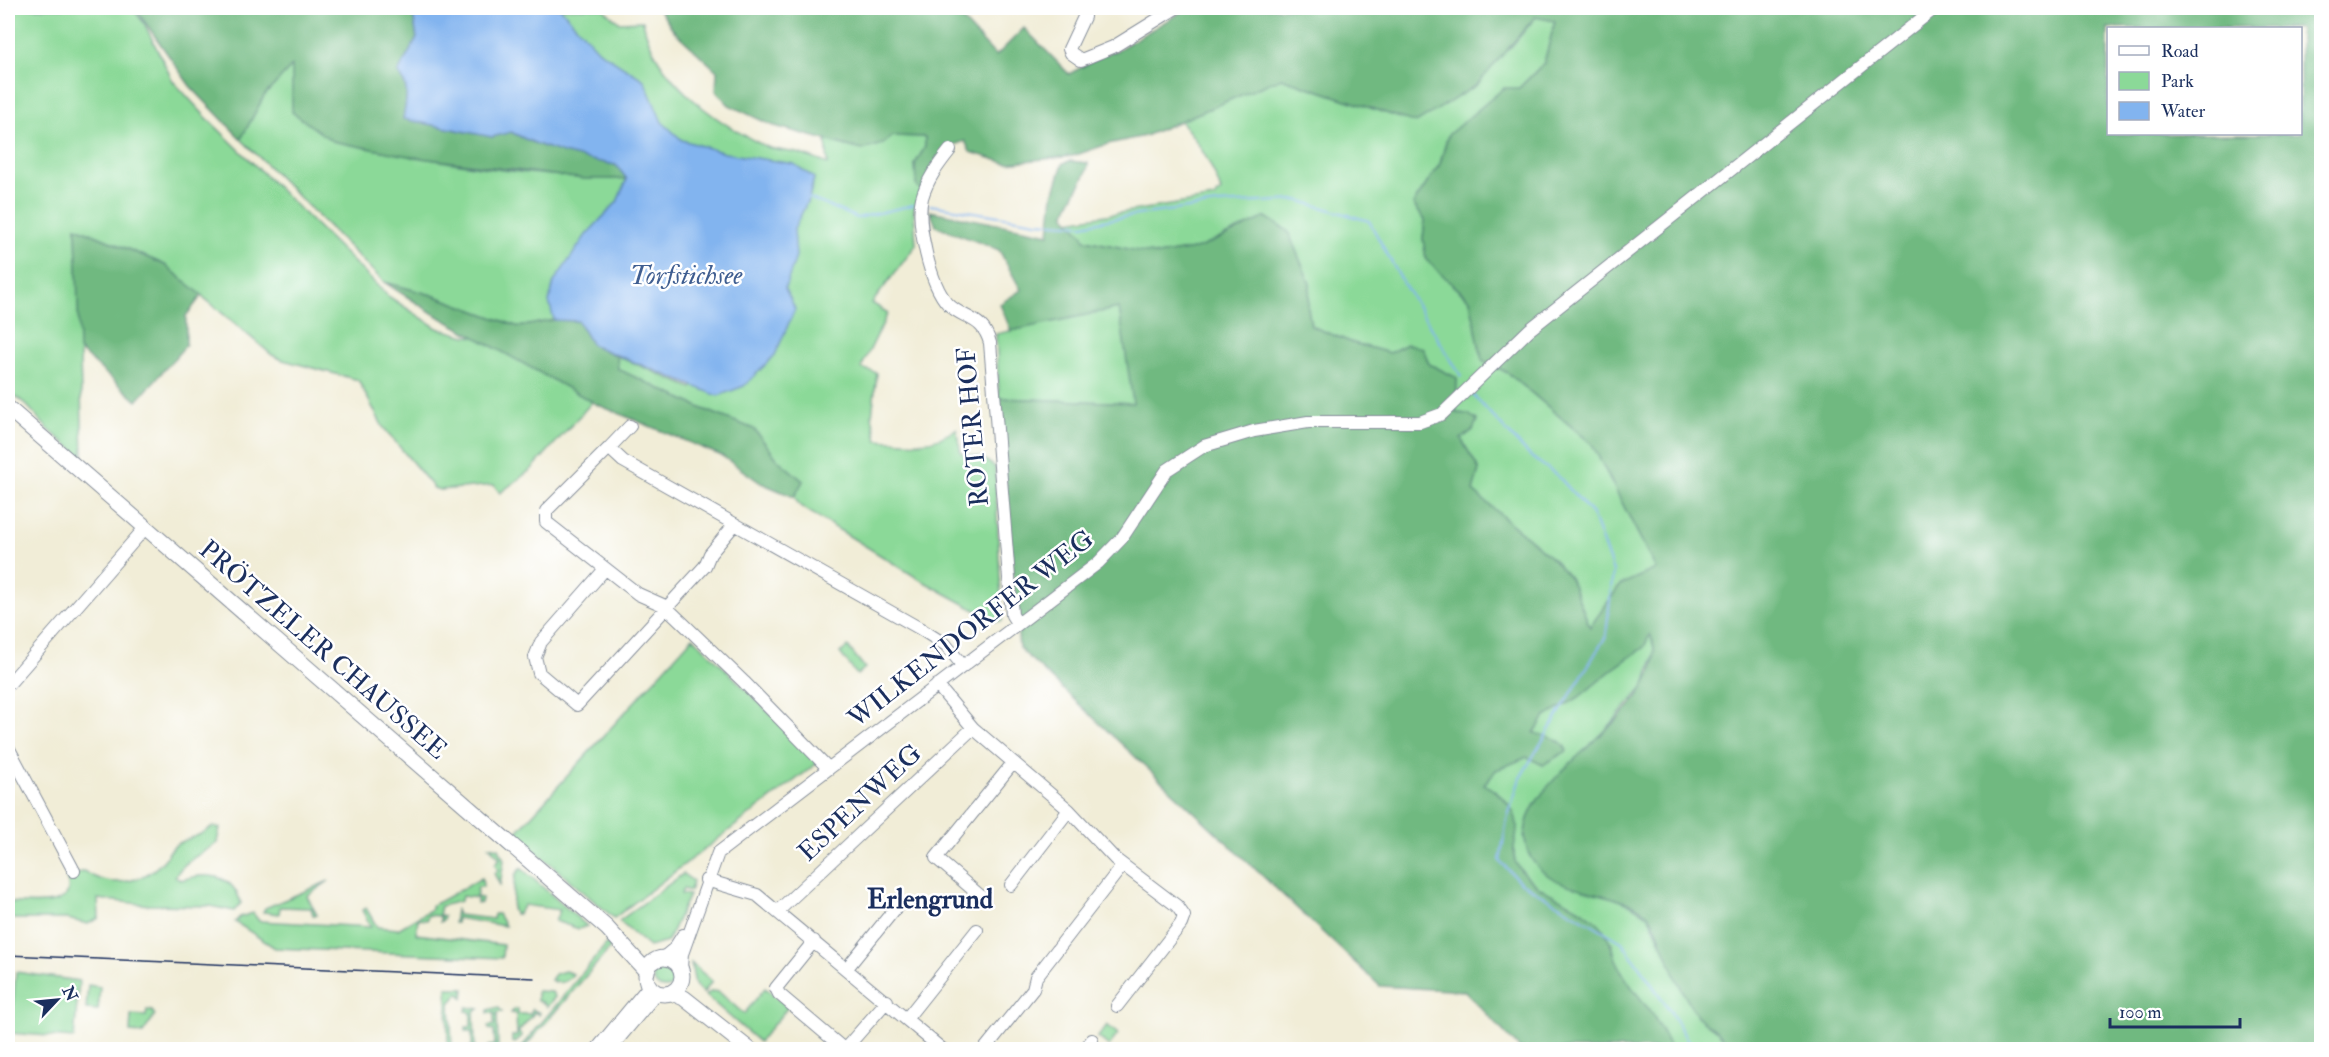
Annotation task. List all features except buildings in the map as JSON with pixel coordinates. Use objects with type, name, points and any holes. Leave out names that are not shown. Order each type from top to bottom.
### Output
[{"type":"main road","name":"PRÖTZELER CHAUSSEE","points":[[8,408],[608,928],[665,982],[750,1050]]},
{"type":"main road","name":"PRÖTZELER CHAUSSEE","points":[[608,928],[661,959],[673,961],[665,982]]},
{"type":"main road","points":[[661,959],[650,965],[665,982]]},
{"type":"street","points":[[1080,8],[1084,12],[1084,17],[1069,49],[1081,60],[1113,47],[1176,8]]},
{"type":"street","name":"WILKENDORFER WEG","points":[[665,982],[682,954],[695,922],[706,880],[714,861],[725,847],[1098,563],[1122,538],[1167,470],[1204,446],[1254,431],[1308,422],[1420,422],[1442,414],[1529,330],[1935,8]]},
{"type":"street","name":"ROTER HOF","points":[[950,150],[934,172],[921,201],[925,249],[936,281],[948,304],[978,323],[987,332],[990,343],[1012,615],[1017,623]]},
{"type":"street","points":[[630,426],[546,511],[544,518],[638,594],[665,606],[828,768]]},
{"type":"street","points":[[609,448],[623,461],[946,645],[962,665]]},
{"type":"street","points":[[605,569],[541,642],[535,657],[539,673],[578,705],[665,606],[705,566],[710,554],[735,524]]},
{"type":"street","points":[[8,685],[145,528]]},
{"type":"street","points":[[937,685],[973,728],[1069,810],[1122,866],[1177,906],[1184,916],[1181,924],[1117,1006]]},
{"type":"street","name":"ESPENWEG","points":[[778,911],[973,728]]},
{"type":"street","points":[[8,747],[74,871]]},
{"type":"street","points":[[984,899],[936,858],[1013,763]]},
{"type":"street","points":[[1011,885],[1069,810]]},
{"type":"street","points":[[984,1050],[1033,989],[1036,977],[1122,866]]},
{"type":"street","points":[[706,880],[757,895],[886,1000],[943,1050]]},
{"type":"street","name":"WILKENDORFER WEG","points":[[661,959],[677,945],[700,901]]},
{"type":"street","points":[[847,968],[898,905]]},
{"type":"street","points":[[907,1018],[977,930]]},
{"type":"street","points":[[813,941],[776,988],[779,994],[845,1049],[886,1000]]},
{"type":"street","points":[[596,1050],[665,982]]},
{"type":"street","points":[[609,1050],[665,982]]},
{"type":"green space","points":[[8,8],[132,8],[144,23],[173,81],[206,117],[388,296],[437,328],[466,336],[496,339],[603,403],[593,401],[532,469],[500,493],[494,485],[440,490],[434,488],[383,427],[358,380],[272,355],[165,265],[76,227],[83,457],[49,430],[25,404],[8,393]]},
{"type":"green space","points":[[135,8],[412,8],[417,38],[398,73],[406,89],[403,119],[492,137],[511,132],[562,153],[616,165],[627,179],[584,179],[413,157],[332,141],[292,112],[292,66],[264,96],[241,139],[190,86]]},
{"type":"green space","points":[[552,8],[602,8],[619,22],[643,21],[649,42],[673,80],[707,111],[769,148],[797,153],[828,164],[826,140],[845,146],[869,148],[893,136],[925,137],[925,147],[915,164],[921,190],[914,210],[916,245],[872,303],[888,313],[861,368],[877,373],[872,416],[877,440],[927,441],[937,439],[956,429],[961,453],[982,458],[995,467],[1002,621],[995,621],[919,579],[800,506],[794,497],[803,481],[778,460],[754,429],[703,409],[617,369],[617,356],[692,388],[785,288],[794,229],[809,198],[814,178],[794,164],[766,161],[751,172],[708,171]]},
{"type":"green space","points":[[658,8],[951,8],[996,56],[1024,28],[1069,74],[1113,50],[1114,52],[1188,8],[2321,8],[2321,1049],[1729,1049],[1719,1033],[1700,1019],[1691,1006],[1678,982],[1656,927],[1648,915],[1622,901],[1552,878],[1539,868],[1529,854],[1526,826],[1539,799],[1562,772],[1619,718],[1642,691],[1654,663],[1650,634],[1644,647],[1579,697],[1544,718],[1534,733],[1558,740],[1567,751],[1543,765],[1527,757],[1496,770],[1484,784],[1510,806],[1516,818],[1514,856],[1517,865],[1534,883],[1575,906],[1600,924],[1607,935],[1621,971],[1654,1017],[1671,1049],[1520,1049],[1465,991],[1380,986],[1019,648],[999,398],[1133,403],[1119,308],[1011,331],[1000,304],[1021,290],[999,250],[936,226],[930,211],[1049,234],[1053,195],[1063,163],[1070,161],[1088,163],[1085,175],[1065,216],[1085,240],[1158,255],[1199,248],[1266,217],[1288,231],[1310,284],[1308,308],[1311,326],[1353,343],[1390,353],[1406,344],[1423,348],[1429,364],[1457,378],[1456,413],[1468,414],[1477,420],[1473,430],[1461,439],[1479,469],[1473,491],[1555,561],[1570,578],[1590,627],[1620,585],[1656,569],[1592,444],[1508,373],[1482,360],[1470,300],[1426,260],[1423,239],[1425,220],[1413,204],[1440,164],[1448,135],[1504,88],[1519,88],[1544,63],[1555,21],[1535,17],[1477,85],[1416,123],[1281,78],[1145,136],[1108,144],[1073,156],[1006,163],[970,152],[965,141],[948,147],[921,190],[916,185],[915,164],[925,147],[925,137],[893,136],[883,144],[862,150],[771,125],[729,105],[716,91],[717,71],[675,32]]},
{"type":"green space","points":[[1536,17],[1555,21],[1544,63],[1519,88],[1448,135],[1440,164],[1413,204],[1425,220],[1423,239],[1453,286],[1470,300],[1482,360],[1508,373],[1592,444],[1656,569],[1620,585],[1590,627],[1570,578],[1555,561],[1473,491],[1479,469],[1461,439],[1473,430],[1468,414],[1455,413],[1457,378],[1429,364],[1406,344],[1390,353],[1353,343],[1311,326],[1308,308],[1310,284],[1288,232],[1266,217],[1199,248],[1158,255],[1085,240],[1068,221],[1214,198],[1221,191],[1214,173],[1199,145],[1180,121],[1281,78],[1403,119],[1511,47]]},
{"type":"green space","points":[[292,65],[332,141],[515,172],[627,179],[617,202],[595,226],[554,320],[519,327],[432,295],[384,282],[241,139],[264,96]]},
{"type":"green space","points":[[76,227],[165,265],[202,295],[186,316],[186,345],[137,401],[79,350]]},
{"type":"green space","points":[[384,282],[432,295],[519,327],[554,320],[578,321],[592,345],[617,356],[618,369],[703,409],[754,429],[778,460],[803,481],[794,497],[761,483],[722,456],[596,404],[434,314]]},
{"type":"green space","points":[[1119,307],[1134,403],[999,398],[996,334]]},
{"type":"green space","points":[[1650,633],[1655,652],[1645,685],[1590,748],[1524,835],[1529,855],[1539,867],[1631,905],[1648,915],[1697,1016],[1719,1032],[1729,1049],[1671,1049],[1653,1016],[1617,964],[1612,944],[1533,883],[1515,863],[1513,843],[1517,824],[1508,803],[1484,784],[1496,770],[1527,757],[1543,765],[1534,733],[1544,718],[1579,697],[1644,647]]},
{"type":"green space","points":[[693,637],[819,762],[614,918],[515,834]]},
{"type":"green space","points":[[848,647],[865,668],[857,675],[840,653]]},
{"type":"green space","points":[[212,827],[220,828],[217,843],[189,861],[175,877],[181,880],[209,876],[225,880],[237,893],[241,903],[234,911],[210,906],[149,905],[98,899],[99,918],[88,924],[67,919],[8,919],[8,902],[38,904],[58,900],[65,896],[68,889],[66,878],[84,871],[94,877],[115,882],[136,879],[156,868],[176,845]]},
{"type":"green space","points":[[489,846],[499,848],[504,860],[500,885],[494,873],[498,871],[495,864],[500,858]]},
{"type":"green space","points":[[521,868],[587,926],[579,929],[555,921],[560,910],[524,905],[518,914],[515,914],[512,909],[515,875]]},
{"type":"green space","points":[[683,874],[693,881],[690,891],[683,889],[681,894],[689,895],[667,942],[649,947],[619,921]]},
{"type":"green space","points":[[482,878],[483,887],[478,887],[476,897],[482,898],[481,903],[477,903],[477,898],[462,896],[461,901],[441,906],[439,915],[444,916],[443,920],[440,922],[440,916],[428,915],[427,920],[418,919],[416,934],[503,945],[502,958],[275,948],[235,922],[240,917],[253,913],[259,921],[371,927],[362,910],[366,908],[377,927],[398,929],[432,909],[431,906]]},
{"type":"green space","points":[[329,881],[307,896],[317,915],[313,915],[311,908],[280,907],[279,914],[263,912],[265,908]]},
{"type":"green space","points":[[456,910],[458,915],[493,919],[494,914],[498,914],[505,926],[457,918],[454,923]]},
{"type":"green space","points":[[607,943],[611,947],[523,1049],[520,1049]]},
{"type":"green space","points":[[691,963],[712,981],[703,993],[695,985]]},
{"type":"green space","points":[[665,964],[674,967],[677,976],[674,985],[665,988],[656,985],[653,976],[656,967]]},
{"type":"green space","points":[[565,971],[573,974],[566,981],[551,980],[555,974]]},
{"type":"green space","points":[[16,972],[79,981],[74,1038],[10,1033]]},
{"type":"green space","points":[[88,985],[100,987],[98,1010],[86,1009]]},
{"type":"green space","points":[[447,988],[464,988],[463,998],[459,993],[450,1003],[452,1049],[448,1049]]},
{"type":"green space","points":[[765,988],[788,1007],[759,1042],[705,995],[712,991],[719,992],[744,1014]]},
{"type":"green space","points":[[537,991],[552,992],[555,997],[547,1007],[537,1001]]},
{"type":"green space","points":[[467,1007],[479,1009],[474,1012],[475,1049],[467,1049],[472,1047],[472,1031],[466,1031],[466,1027],[471,1027],[471,1012],[466,1011]]},
{"type":"green space","points":[[498,1007],[502,1012],[497,1013],[498,1049],[489,1049],[489,1046],[495,1045],[494,1030],[489,1029],[488,1026],[494,1025],[494,1013],[488,1013],[488,1010]]},
{"type":"green space","points":[[514,1009],[518,1009],[518,1014],[531,1014],[532,1009],[540,1013],[539,1015],[535,1012],[518,1032],[522,1036],[515,1043],[512,1042],[512,1036],[517,1036],[516,1014],[511,1013]]},
{"type":"green space","points":[[147,1010],[152,1011],[155,1015],[143,1033],[130,1032],[131,1015],[146,1016]]},
{"type":"green space","points":[[1107,1025],[1118,1034],[1109,1046],[1098,1037]]},
{"type":"water","name":"Torfstichsee","points":[[412,8],[560,8],[599,51],[644,80],[662,122],[682,140],[725,153],[794,164],[814,178],[809,198],[794,229],[796,257],[785,288],[795,309],[775,355],[744,386],[718,396],[592,345],[578,321],[554,320],[549,302],[554,282],[586,235],[617,202],[627,179],[616,165],[562,153],[511,132],[492,137],[403,119],[406,89],[398,73],[417,38]]},
{"type":"waterway","points":[[809,198],[857,218],[913,205]]},
{"type":"waterway","points":[[930,205],[1036,222],[1083,225],[1217,204],[1297,200],[1369,221],[1402,281],[1461,376]]},
{"type":"waterway","points":[[1473,395],[1530,456],[1558,476],[1592,514],[1613,571],[1606,636],[1520,778],[1507,819],[1500,861],[1520,882],[1622,942],[1669,1009],[1693,1050]]},
{"type":"tram line","points":[[8,955],[534,978]]},
{"type":"district","name":"Erlengrund","points":[[930,899]]}]
